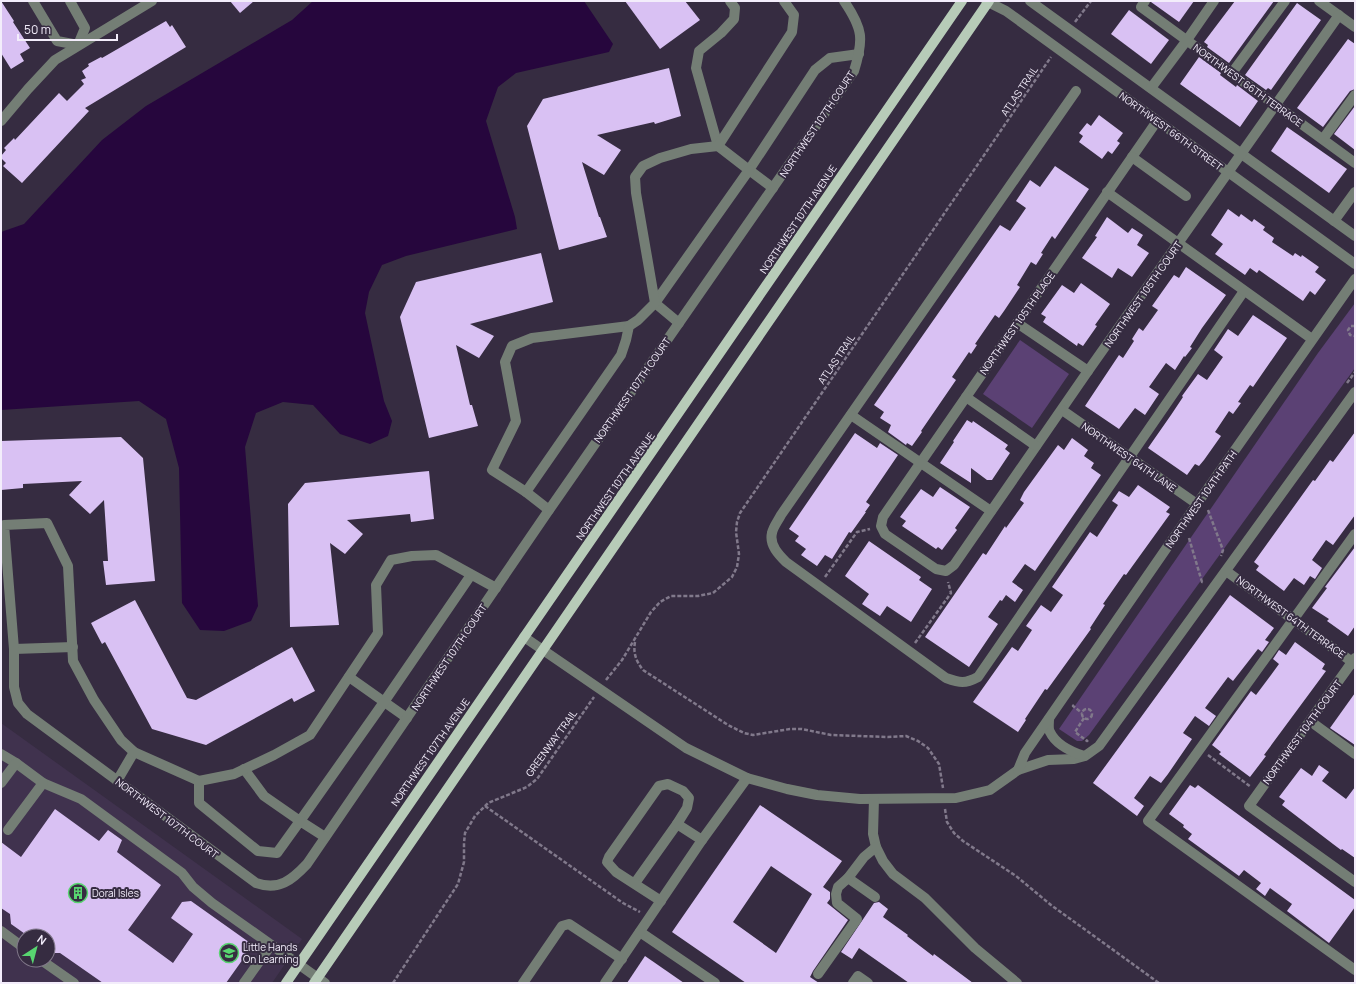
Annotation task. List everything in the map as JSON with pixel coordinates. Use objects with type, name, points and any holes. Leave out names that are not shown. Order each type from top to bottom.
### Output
[{"type":"main road","name":"NORTHWEST 107TH AVENUE","points":[[286,983],[962,1]]},
{"type":"main road","points":[[319,981],[543,650],[988,1]]},
{"type":"street","points":[[34,1],[57,41],[78,45]]},
{"type":"street","points":[[70,1],[85,28],[78,45]]},
{"type":"street","points":[[1,121],[41,73],[56,60],[78,45],[152,1]]},
{"type":"street","points":[[730,1],[735,8],[734,19],[721,33],[699,51],[696,68],[718,146],[773,188]]},
{"type":"street","points":[[718,146],[792,32],[794,15],[784,1]]},
{"type":"street","name":"NORTHWEST 107TH COURT","points":[[73,647],[68,566],[47,523],[4,525],[14,649],[14,687],[18,703],[26,714],[256,883],[266,886],[280,885],[295,877],[307,864],[678,322],[854,71],[860,54],[861,37],[855,17],[844,1]]},
{"type":"street","name":"NORTHWEST 66TH STREET","points":[[988,1],[1006,12],[1355,264]]},
{"type":"street","points":[[1030,1],[1355,236]]},
{"type":"street","points":[[1151,88],[1214,1]]},
{"type":"street","points":[[1232,73],[1285,1]]},
{"type":"street","points":[[1319,1],[1355,27]]},
{"type":"street","name":"NORTHWEST 66TH TERRACE","points":[[1143,4],[1187,40],[1355,163]]},
{"type":"street","name":"NORTHWEST 105TH COURT","points":[[946,571],[954,565],[1088,371],[1339,15]]},
{"type":"street","points":[[549,510],[526,492],[492,470],[516,421],[505,362],[512,346],[532,338],[629,326],[638,320],[655,303],[749,170],[815,70],[830,58],[860,54]]},
{"type":"street","points":[[1076,90],[781,515],[772,534],[773,544],[777,554],[946,678],[959,682],[968,682],[978,677],[1244,291]]},
{"type":"street","points":[[1323,139],[1355,96]]},
{"type":"street","name":"NORTHWEST 105TH PLACE","points":[[881,526],[883,517],[1157,121]]},
{"type":"street","points":[[678,322],[655,303],[636,193],[635,177],[643,166],[660,158],[691,149],[718,146]]},
{"type":"street","points":[[1132,158],[1186,196]]},
{"type":"street","points":[[1108,192],[1312,339]]},
{"type":"street","points":[[1334,221],[1355,192]]},
{"type":"street","name":"NORTHWEST 104TH PATH","points":[[1018,770],[1026,753],[1049,719],[1197,504],[1355,279]]},
{"type":"street","points":[[1017,323],[1088,371]]},
{"type":"street","points":[[526,492],[621,355],[629,326]]},
{"type":"street","points":[[524,637],[686,748],[747,778],[787,789],[817,795],[874,799],[956,798],[990,790],[1018,770],[1048,760],[1074,759],[1085,756],[1099,746],[1355,392]]},
{"type":"street","points":[[966,397],[1036,446]]},
{"type":"street","name":"NORTHWEST 64TH LANE","points":[[1062,410],[1197,504]]},
{"type":"street","points":[[851,415],[991,511]]},
{"type":"street","points":[[881,526],[885,534],[936,569],[946,571]]},
{"type":"street","points":[[1355,534],[1148,821],[1355,970]]},
{"type":"street","points":[[14,649],[73,647],[73,660],[94,700],[121,740],[134,752],[199,781],[234,774],[274,755],[310,735],[378,633],[376,585],[391,560],[412,556],[436,555],[496,588]]},
{"type":"street","name":"NORTHWEST 64TH TERRACE","points":[[1226,571],[1354,662]]},
{"type":"street","points":[[199,781],[199,803],[258,851],[277,854],[471,575]]},
{"type":"street","name":"NORTHWEST 104TH COURT","points":[[1354,662],[1249,806],[1355,882]]},
{"type":"street","points":[[349,677],[407,718]]},
{"type":"street","points":[[1049,719],[1049,731],[1054,739],[1072,752],[1085,756]]},
{"type":"street","points":[[1310,721],[1355,754]]},
{"type":"street","points":[[117,780],[134,752]]},
{"type":"street","points":[[1,754],[43,783],[81,799],[182,873],[193,887],[212,903],[299,964],[319,981]]},
{"type":"street","points":[[1,783],[16,763]]},
{"type":"street","points":[[244,769],[264,796],[325,837]]},
{"type":"street","points":[[605,983],[702,840],[747,778]]},
{"type":"street","points":[[8,830],[43,783]]},
{"type":"street","points":[[635,883],[687,808],[689,798],[683,791],[668,784],[659,786],[607,862],[616,872],[661,901]]},
{"type":"street","points":[[874,799],[873,834],[876,847],[883,861],[893,874],[925,898],[975,948],[1017,983]]},
{"type":"street","points":[[677,824],[702,840]]},
{"type":"street","points":[[818,974],[857,919],[837,903],[836,894],[838,887],[848,878],[864,857],[876,847]]},
{"type":"street","points":[[848,878],[875,897]]},
{"type":"street","points":[[523,983],[562,926],[569,924],[622,959]]},
{"type":"street","points":[[1,931],[16,942]]},
{"type":"street","points":[[640,932],[715,983]]},
{"type":"street","points":[[244,983],[271,945]]},
{"type":"street","points":[[52,968],[74,983]]},
{"type":"street","points":[[855,979],[868,983]]},
{"type":"path","points":[[1074,23],[1091,1]]},
{"type":"path","name":"ATLAS TRAIL","points":[[635,639],[651,612],[660,602],[671,596],[698,596],[713,593],[732,577],[737,567],[739,554],[736,532],[740,513],[1052,56]]},
{"type":"path","points":[[1355,325],[1350,327],[1348,332],[1350,335],[1355,336]]},
{"type":"path","points":[[1208,510],[1223,550],[1222,555],[1218,560]]},
{"type":"path","points":[[819,586],[857,532],[881,526]]},
{"type":"path","points":[[1189,538],[1202,582]]},
{"type":"path","points":[[910,652],[951,593],[946,571]]},
{"type":"path","points":[[1198,588],[1206,577]]},
{"type":"path","name":"GREENWAY TRAIL","points":[[393,983],[458,884],[464,862],[465,833],[475,816],[485,806],[498,798],[528,787],[537,779],[599,689],[622,660],[635,639]]},
{"type":"path","points":[[1084,718],[1091,718],[1091,710],[1087,709],[1083,711],[1082,714],[1084,718],[1075,732],[1087,741],[1092,734]]},
{"type":"path","points":[[1200,749],[1259,792]]},
{"type":"path","points":[[485,806],[624,903],[650,918]]},
{"type":"shaded area","points":[[313,1],[584,1],[613,44],[609,52],[516,73],[498,87],[486,121],[515,217],[517,229],[406,256],[382,265],[369,292],[365,313],[384,401],[392,421],[388,436],[370,444],[340,434],[313,405],[283,402],[256,413],[245,447],[258,606],[251,621],[224,631],[200,630],[182,603],[179,468],[166,419],[139,401],[1,410],[1,232],[24,224],[102,140],[146,106],[292,20]]},
{"type":"shaded area","points":[[1355,303],[1355,368],[1089,735],[1082,741],[1077,741],[1059,729],[1318,353]]},
{"type":"shaded area","points":[[1020,340],[1069,374],[1032,428],[983,394]]},
{"type":"shaded area","points":[[1,723],[302,939],[272,983],[1,983]]},
{"type":"building","points":[[1,1],[30,48],[20,54],[24,61],[11,69],[1,53]]},
{"type":"building","points":[[230,1],[254,1],[240,13]]},
{"type":"building","points":[[625,1],[685,1],[700,20],[660,49]]},
{"type":"building","points":[[1151,1],[1194,1],[1179,22]]},
{"type":"building","points":[[1235,1],[1274,1],[1229,63],[1207,47],[1208,45],[1204,42]]},
{"type":"building","points":[[1297,3],[1321,20],[1271,90],[1268,88],[1266,90],[1245,75]]},
{"type":"building","points":[[1129,10],[1169,40],[1151,64],[1111,34]]},
{"type":"building","points":[[166,21],[170,27],[172,25],[186,47],[85,108],[89,111],[22,183],[3,166],[6,163],[1,158],[6,150],[4,148],[14,138],[15,140],[59,93],[67,101],[84,84],[81,80],[86,78],[82,71],[89,66],[88,64],[101,57],[102,58]]},
{"type":"building","points":[[1348,39],[1355,44],[1355,89],[1350,91],[1323,127],[1297,108]]},
{"type":"building","points":[[1199,57],[1221,73],[1220,75],[1236,87],[1237,85],[1258,101],[1240,127],[1180,84]]},
{"type":"building","points":[[669,68],[681,116],[655,124],[654,122],[597,135],[621,150],[604,175],[582,162],[599,217],[607,237],[559,250],[527,126],[543,99]]},
{"type":"building","points":[[1355,106],[1355,150],[1334,134]]},
{"type":"building","points":[[1099,115],[1123,133],[1117,141],[1120,143],[1112,154],[1108,151],[1102,159],[1079,142],[1083,136],[1079,133],[1087,123],[1091,126]]},
{"type":"building","points":[[1287,127],[1347,169],[1329,193],[1271,151]]},
{"type":"building","points":[[1055,166],[1089,189],[1055,239],[1052,236],[1041,253],[1043,254],[1036,265],[1031,262],[1017,285],[1020,287],[999,318],[995,315],[975,344],[977,345],[971,354],[969,352],[952,377],[956,380],[912,446],[907,443],[906,445],[888,432],[891,425],[880,418],[884,412],[874,405],[1000,225],[1010,231],[1026,208],[1016,201],[1030,180],[1040,187]]},
{"type":"building","points":[[1228,209],[1239,217],[1241,214],[1252,222],[1254,219],[1265,227],[1263,230],[1274,238],[1272,242],[1293,256],[1295,253],[1301,257],[1302,255],[1319,267],[1315,272],[1326,280],[1315,295],[1310,291],[1303,301],[1259,270],[1257,273],[1250,268],[1245,275],[1215,254],[1223,244],[1211,235]]},
{"type":"building","points":[[1107,217],[1128,233],[1132,228],[1143,235],[1137,245],[1149,253],[1132,277],[1118,268],[1112,278],[1082,258],[1097,237],[1095,236]]},
{"type":"building","points":[[541,253],[553,302],[470,324],[494,336],[479,358],[456,345],[470,405],[472,405],[478,426],[429,438],[400,317],[416,282]]},
{"type":"building","points":[[1186,267],[1226,295],[1202,328],[1190,347],[1192,348],[1185,357],[1184,356],[1175,370],[1166,363],[1149,387],[1159,394],[1145,415],[1135,408],[1119,429],[1085,406],[1119,355],[1123,358],[1134,341],[1132,339],[1139,328],[1143,331],[1158,310],[1152,306],[1174,275],[1179,278]]},
{"type":"building","points":[[1081,283],[1110,304],[1095,325],[1097,326],[1083,346],[1078,343],[1077,346],[1043,322],[1046,317],[1041,314],[1062,285],[1074,293]]},
{"type":"building","points":[[1253,315],[1287,338],[1253,387],[1250,385],[1238,402],[1241,403],[1233,414],[1229,411],[1215,432],[1221,436],[1204,460],[1199,466],[1195,464],[1187,475],[1148,448],[1198,374],[1207,380],[1223,357],[1214,350],[1228,329],[1238,336]]},
{"type":"building","points":[[967,420],[972,423],[973,421],[1008,445],[1005,449],[1010,453],[992,480],[987,480],[971,468],[971,483],[940,463]]},
{"type":"building","points":[[1355,432],[1355,515],[1333,545],[1326,540],[1312,560],[1322,568],[1315,579],[1310,576],[1304,585],[1294,578],[1284,591],[1256,570],[1259,566],[1254,562],[1313,480],[1315,481],[1330,460],[1333,462]]},
{"type":"building","points":[[855,433],[877,448],[880,443],[898,455],[866,502],[870,505],[851,533],[849,532],[832,559],[825,555],[817,566],[801,555],[806,549],[795,541],[799,536],[789,529]]},
{"type":"building","points":[[121,437],[143,458],[155,581],[106,585],[103,561],[108,561],[104,500],[90,514],[69,495],[82,481],[23,484],[23,488],[1,490],[1,441]]},
{"type":"building","points":[[1072,438],[1088,450],[1084,456],[1094,463],[1091,468],[1101,475],[1035,571],[1025,564],[1012,582],[1023,590],[1015,602],[1006,595],[1002,601],[1000,600],[988,617],[998,624],[969,667],[925,637],[983,553],[986,555],[1005,526],[1006,528],[1024,503],[1020,500],[1024,492],[1058,445],[1064,450]]},
{"type":"building","points":[[429,471],[434,519],[411,522],[410,514],[347,520],[363,534],[345,554],[330,543],[339,625],[290,627],[288,504],[305,483]]},
{"type":"building","points":[[1138,485],[1170,507],[1166,512],[1170,514],[1103,604],[1105,605],[1090,628],[1091,629],[1047,690],[1045,689],[1018,732],[973,702],[1012,647],[1018,651],[1032,630],[1026,626],[1041,605],[1051,612],[1063,595],[1052,587],[1090,532],[1097,537],[1118,505],[1112,501],[1119,491],[1129,497]]},
{"type":"building","points":[[940,487],[970,507],[955,528],[957,530],[942,550],[938,547],[936,549],[902,526],[906,521],[900,517],[921,489],[933,497]]},
{"type":"building","points":[[869,541],[921,577],[919,580],[932,589],[911,622],[887,606],[880,616],[862,604],[869,594],[845,576]]},
{"type":"building","points":[[1355,547],[1355,626],[1348,636],[1327,621],[1329,619],[1312,608],[1327,588],[1325,587]]},
{"type":"building","points":[[1230,595],[1274,628],[1265,640],[1269,642],[1262,652],[1258,649],[1233,681],[1228,677],[1205,708],[1216,716],[1209,726],[1195,716],[1183,733],[1192,739],[1168,774],[1161,783],[1150,776],[1134,798],[1144,806],[1137,816],[1093,783]]},
{"type":"building","points":[[135,600],[187,698],[196,700],[292,647],[315,691],[294,702],[292,698],[206,745],[152,729],[105,642],[102,644],[91,623]]},
{"type":"building","points":[[1295,642],[1325,664],[1322,669],[1326,671],[1264,755],[1266,756],[1250,777],[1219,754],[1221,752],[1212,745],[1251,691],[1256,695],[1279,664],[1273,659],[1279,650],[1286,655]]},
{"type":"building","points":[[1355,693],[1355,745],[1330,728]]},
{"type":"building","points":[[1319,765],[1329,772],[1322,781],[1346,799],[1355,787],[1355,858],[1342,849],[1341,850],[1282,805],[1285,801],[1279,797],[1301,768],[1312,776]]},
{"type":"building","points":[[1190,785],[1195,788],[1198,785],[1355,900],[1355,907],[1329,943],[1287,911],[1292,904],[1270,888],[1265,896],[1256,889],[1261,883],[1244,870],[1239,876],[1188,839],[1192,834],[1183,827],[1184,825],[1169,814]]},
{"type":"building","points":[[760,805],[842,861],[823,887],[830,892],[830,899],[827,903],[848,920],[810,977],[819,983],[746,983],[672,932]],"holes":[[[771,866],[812,894],[776,953],[733,922]]]},
{"type":"building","name":"Doral Isles","points":[[55,809],[99,841],[108,830],[122,840],[117,852],[161,885],[128,930],[173,963],[193,934],[171,918],[182,902],[191,901],[253,945],[226,983],[103,983],[60,953],[56,953],[56,928],[17,928],[11,924],[10,914],[1,908],[1,842],[21,857]]},
{"type":"building","points":[[879,902],[888,909],[883,917],[933,956],[934,954],[973,983],[909,983],[859,948],[852,959],[841,952],[874,903]]},
{"type":"building","points":[[645,956],[684,983],[627,983]]},
{"type":"place","name":"Doral Isles","points":[[78,893]]},
{"type":"place","name":"Little Hands On Learning","points":[[229,953]]}]
